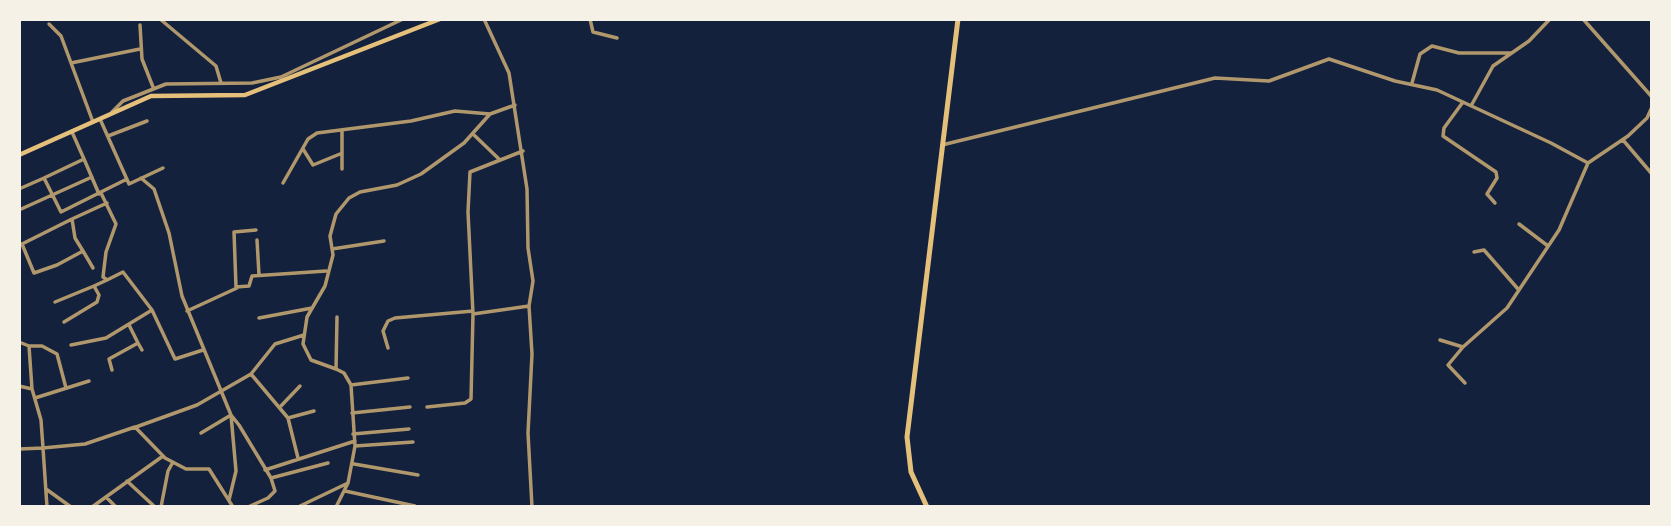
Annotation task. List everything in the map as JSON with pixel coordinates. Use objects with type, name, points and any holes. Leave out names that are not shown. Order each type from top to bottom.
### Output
[{"type":"highway","points":[[927,507],[911,472],[907,437],[958,19]]},
{"type":"main road","points":[[19,155],[150,96],[245,95],[440,19]]},
{"type":"street","points":[[160,19],[216,66],[220,83]]},
{"type":"street","points":[[111,114],[120,102],[153,88],[174,84],[252,83],[281,78],[403,19]]},
{"type":"street","points":[[484,19],[509,73],[527,189],[528,248],[533,281],[529,306],[532,507]]},
{"type":"street","points":[[590,19],[593,32],[617,38]]},
{"type":"street","points":[[1471,106],[1493,66],[1529,41],[1550,19]]},
{"type":"street","points":[[1583,19],[1652,97]]},
{"type":"street","points":[[49,24],[61,36],[93,122]]},
{"type":"street","points":[[140,25],[140,49],[153,88]]},
{"type":"street","points":[[1412,83],[1419,54],[1432,46],[1459,53],[1511,53]]},
{"type":"street","points":[[71,63],[140,49]]},
{"type":"street","points":[[943,145],[1098,104],[1215,78],[1269,81],[1329,59],[1395,81],[1412,83],[1463,102],[1588,163]]},
{"type":"street","points":[[1463,102],[1444,128],[1443,136],[1496,172],[1497,178],[1486,194],[1495,203]]},
{"type":"street","points":[[283,183],[313,134],[456,111],[491,114],[515,105]]},
{"type":"street","points":[[1465,383],[1448,365],[1462,347],[1492,324],[1507,308],[1559,230],[1588,163],[1623,140],[1647,118],[1652,107]]},
{"type":"street","points":[[336,507],[345,491],[354,464],[351,385],[348,377],[336,369],[311,360],[303,344],[307,317],[324,286],[332,249],[331,226],[349,198],[369,189],[397,185],[421,174],[473,134],[491,114]]},
{"type":"street","points":[[100,119],[129,184],[163,168]]},
{"type":"street","points":[[108,136],[147,121]]},
{"type":"street","points":[[342,130],[342,169]]},
{"type":"street","points":[[72,132],[116,224],[104,265],[103,277],[107,280]]},
{"type":"street","points":[[473,134],[490,147],[500,160]]},
{"type":"street","points":[[1623,140],[1652,174]]},
{"type":"street","points":[[303,149],[313,165],[340,155]]},
{"type":"street","points":[[427,407],[465,403],[471,399],[473,313],[468,175],[523,151]]},
{"type":"street","points":[[19,189],[84,159]]},
{"type":"street","points":[[19,211],[92,177]]},
{"type":"street","points":[[44,178],[61,212],[127,179]]},
{"type":"street","points":[[141,178],[152,186],[169,233],[178,282],[187,311],[220,393],[271,478],[275,491],[265,500],[248,507]]},
{"type":"street","points":[[83,251],[34,273],[20,244],[107,203]]},
{"type":"street","points":[[72,219],[75,238],[93,268]]},
{"type":"street","points":[[1519,224],[1548,246]]},
{"type":"street","points":[[237,288],[234,233],[256,230]]},
{"type":"street","points":[[257,240],[259,275]]},
{"type":"street","points":[[332,249],[384,241]]},
{"type":"street","points":[[1474,252],[1484,250],[1518,289]]},
{"type":"street","points":[[187,311],[237,288],[249,286],[251,276],[326,271]]},
{"type":"street","points":[[55,302],[123,272],[152,310],[175,359],[203,350]]},
{"type":"street","points":[[64,322],[97,302],[99,295],[94,285]]},
{"type":"street","points":[[388,348],[383,331],[388,321],[395,317],[473,313],[529,306]]},
{"type":"street","points":[[259,318],[312,308]]},
{"type":"street","points":[[71,345],[95,342],[152,310]]},
{"type":"street","points":[[336,369],[337,317]]},
{"type":"street","points":[[129,325],[142,350]]},
{"type":"street","points":[[19,449],[85,444],[174,415],[220,393],[251,374],[275,344],[304,335]]},
{"type":"street","points":[[1440,340],[1462,347]]},
{"type":"street","points":[[19,341],[29,346],[42,346],[57,354],[66,388]]},
{"type":"street","points":[[112,370],[109,359],[138,343]]},
{"type":"street","points":[[29,346],[43,447],[47,507]]},
{"type":"street","points":[[251,374],[288,418],[298,457]]},
{"type":"street","points":[[351,385],[408,378]]},
{"type":"street","points":[[35,398],[89,381]]},
{"type":"street","points":[[19,386],[33,389]]},
{"type":"street","points":[[280,407],[300,386]]},
{"type":"street","points":[[352,413],[410,407]]},
{"type":"street","points":[[288,418],[314,411]]},
{"type":"street","points":[[201,433],[231,415]]},
{"type":"street","points":[[229,500],[236,471],[231,415]]},
{"type":"street","points":[[135,427],[173,463],[186,469],[209,469],[233,507]]},
{"type":"street","points":[[354,434],[409,429]]},
{"type":"street","points":[[265,470],[298,457],[355,443],[413,442]]},
{"type":"street","points":[[92,507],[163,456]]},
{"type":"street","points":[[161,507],[168,471],[173,463]]},
{"type":"street","points":[[271,478],[328,463]]},
{"type":"street","points":[[354,464],[418,475]]},
{"type":"street","points":[[127,481],[155,507]]},
{"type":"street","points":[[298,507],[348,483]]},
{"type":"street","points":[[46,489],[71,507]]},
{"type":"street","points":[[345,491],[415,506]]},
{"type":"street","points":[[106,497],[116,507]]}]
